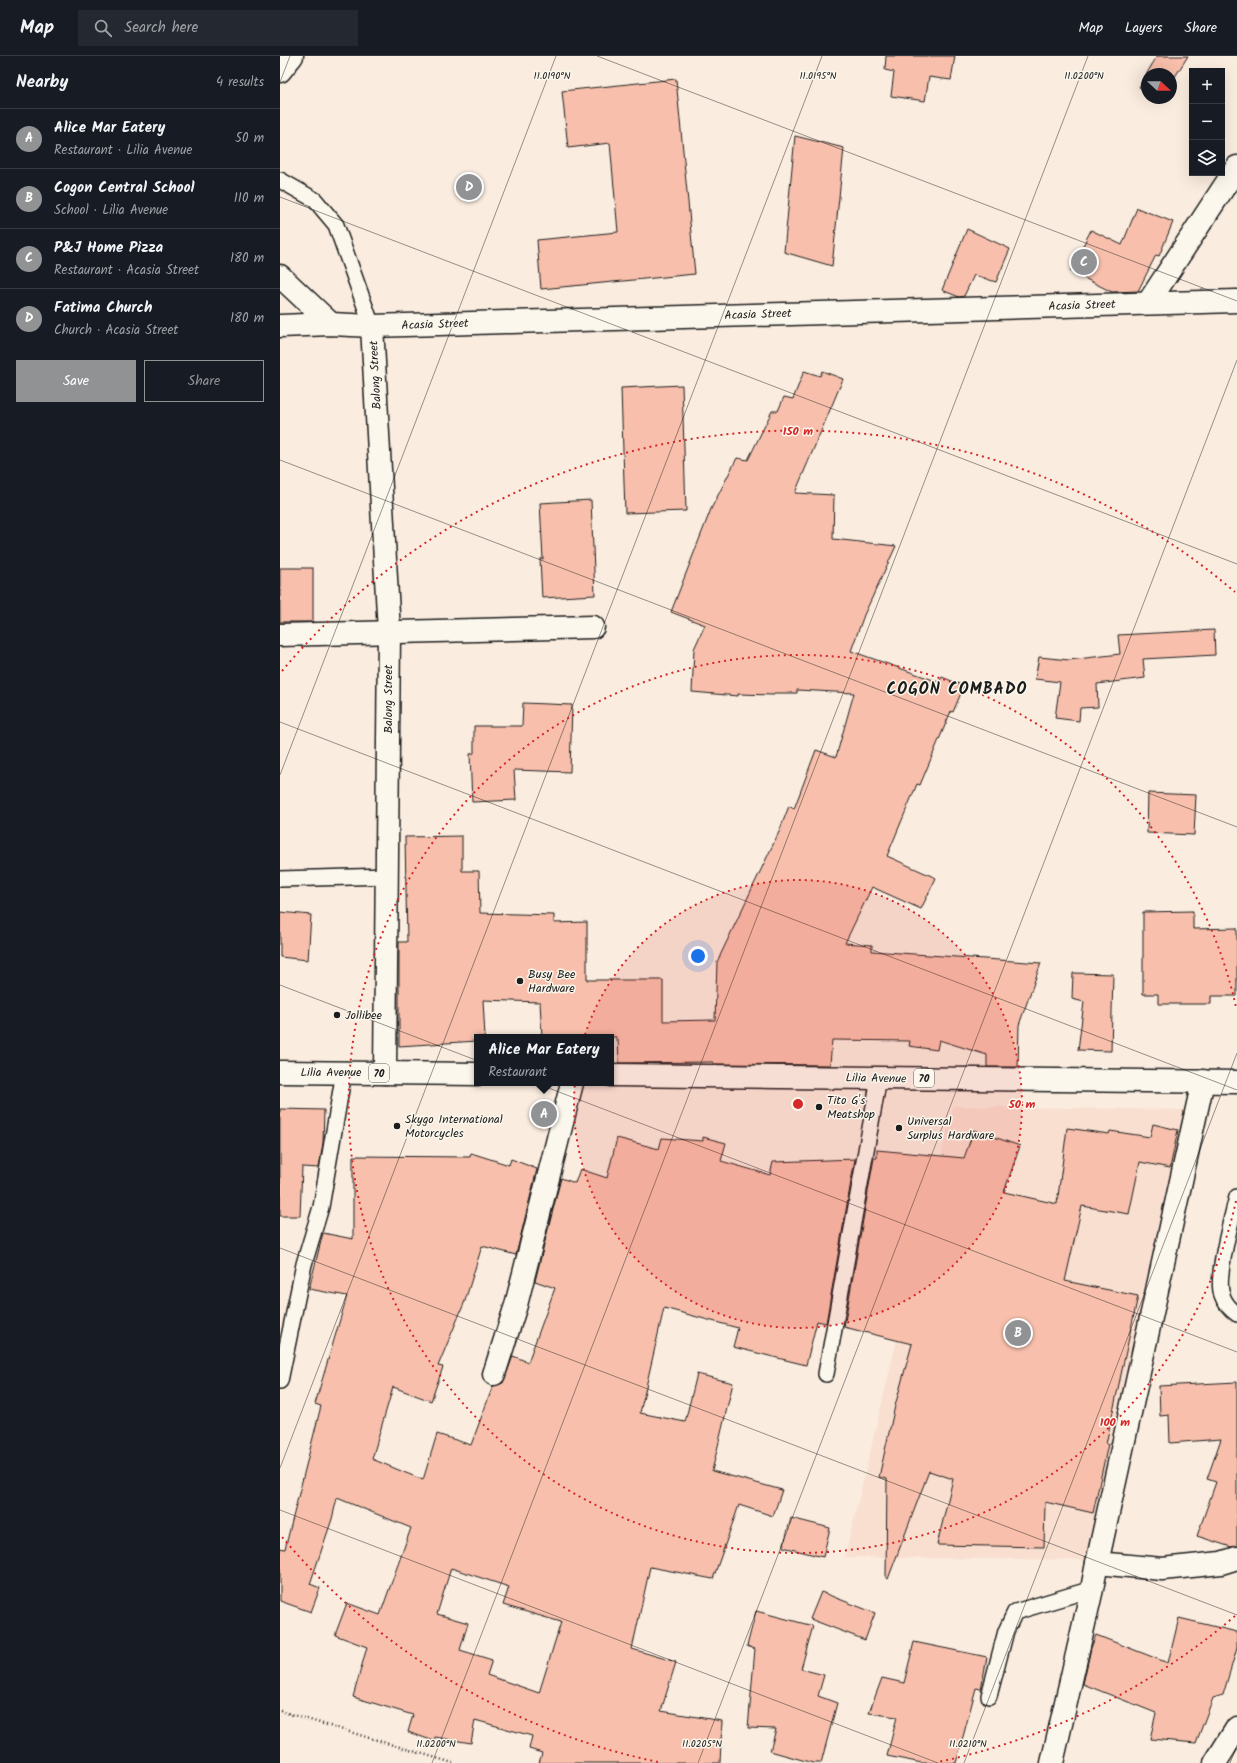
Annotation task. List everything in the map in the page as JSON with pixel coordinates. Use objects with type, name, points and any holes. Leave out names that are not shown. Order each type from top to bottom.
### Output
[{"type":"main road","points":[[280,71],[292,56]]},
{"type":"main road","points":[[1148,303],[1237,166]]},
{"type":"main road","points":[[280,276],[331,324]]},
{"type":"main road","name":"Acasia Street","points":[[280,326],[331,324],[372,326],[1237,301]]},
{"type":"main road","name":"Balong Street","points":[[372,326],[389,632],[385,1073]]},
{"type":"main road","points":[[280,635],[593,627]]},
{"type":"main road","name":"Lilia Avenue","points":[[280,1072],[474,1074]]},
{"type":"main road","name":"Lilia Avenue","points":[[614,1075],[1237,1082]]},
{"type":"main road","points":[[1052,1763],[1092,1589],[1096,1563],[1203,1081]]},
{"type":"main road","points":[[494,1374],[516,1305],[571,1086]]},
{"type":"main road","points":[[1096,1563],[1162,1569],[1221,1563],[1237,1558]]},
{"type":"main road","points":[[1215,1763],[1237,1728]]},
{"type":"lane","points":[[280,180],[315,200],[336,225],[372,326]]},
{"type":"lane","points":[[280,879],[387,876]]},
{"type":"lane","points":[[280,1381],[304,1264],[321,1207],[344,1072]]},
{"type":"lane","points":[[826,1374],[878,1078]]},
{"type":"lane","points":[[1237,1196],[1221,1268],[1221,1294],[1227,1306],[1237,1314]]},
{"type":"lane","points":[[989,1696],[1006,1631],[1015,1612],[1092,1589]]},
{"type":"path","points":[[280,1711],[453,1763]]},
{"type":"shaded area","points":[[953,1106],[1186,1110],[1089,1560],[845,1557]]},
{"type":"building","points":[[886,56],[955,56],[951,80],[929,77],[925,101],[891,96],[894,72],[885,70]]},
{"type":"building","points":[[1157,56],[1188,56],[1177,73],[1177,68],[1150,68]]},
{"type":"building","points":[[676,79],[695,274],[541,289],[537,240],[618,232],[610,143],[568,148],[562,91]]},
{"type":"building","points":[[795,136],[844,148],[832,266],[784,252]]},
{"type":"building","points":[[1137,208],[1173,222],[1159,256],[1156,255],[1138,291],[1112,292],[1070,271],[1091,230],[1122,245]]},
{"type":"building","points":[[967,229],[1010,249],[996,282],[974,275],[964,296],[959,297],[942,290]]},
{"type":"building","points":[[804,371],[820,376],[822,371],[843,379],[795,493],[834,495],[833,539],[896,546],[864,615],[851,651],[939,682],[942,677],[964,686],[953,712],[951,711],[920,785],[917,784],[887,856],[936,878],[921,909],[872,887],[845,943],[872,945],[872,951],[1041,963],[1019,1025],[1018,1067],[987,1067],[987,1055],[939,1040],[937,1050],[909,1046],[910,1041],[832,1040],[830,1065],[713,1064],[713,1062],[619,1063],[618,1040],[614,1037],[614,1034],[542,1034],[540,1002],[483,1000],[485,1034],[474,1034],[474,1041],[399,1046],[399,942],[407,942],[405,837],[462,836],[462,871],[479,871],[480,913],[554,915],[554,923],[587,922],[587,980],[663,980],[663,1021],[715,1020],[717,962],[779,832],[789,806],[794,809],[816,750],[836,757],[854,693],[797,690],[797,693],[774,693],[774,695],[738,694],[738,696],[692,692],[694,649],[705,625],[671,612],[711,509],[737,458],[748,460],[772,411],[778,411],[784,397],[793,399]]},
{"type":"building","points":[[682,385],[686,511],[625,513],[621,388]]},
{"type":"building","points":[[591,500],[595,595],[542,598],[540,559],[543,559],[540,503]]},
{"type":"building","points":[[280,568],[313,568],[313,622],[280,622]]},
{"type":"building","points":[[1214,630],[1215,655],[1143,659],[1145,678],[1097,684],[1098,707],[1080,708],[1079,721],[1055,718],[1060,682],[1035,679],[1039,657],[1069,660],[1120,654],[1118,635]]},
{"type":"building","points":[[523,703],[572,705],[570,772],[514,770],[516,800],[472,802],[470,754],[474,753],[474,726],[522,726]]},
{"type":"building","points":[[1148,793],[1196,795],[1194,835],[1147,833]]},
{"type":"building","points":[[1193,911],[1193,929],[1237,928],[1237,996],[1211,996],[1211,1004],[1158,1004],[1158,994],[1143,994],[1143,912]]},
{"type":"building","points":[[280,912],[311,915],[308,960],[280,957]]},
{"type":"building","points":[[1073,973],[1113,974],[1111,1051],[1078,1050],[1084,1002],[1072,999]]},
{"type":"building","points":[[280,1109],[324,1110],[323,1143],[319,1168],[302,1167],[300,1216],[280,1216]]},
{"type":"building","points":[[1153,1124],[1178,1130],[1170,1168],[1140,1162],[1129,1214],[1082,1206],[1065,1281],[1138,1296],[1106,1444],[1108,1444],[1093,1513],[1045,1502],[1044,1547],[937,1545],[953,1479],[929,1471],[888,1579],[886,1578],[887,1479],[879,1477],[895,1406],[912,1344],[844,1327],[874,1158],[877,1158],[877,1150],[964,1158],[974,1130],[1020,1146],[1004,1192],[1057,1204],[1067,1128],[1109,1134],[1110,1131],[1150,1137]]},
{"type":"building","points":[[703,1137],[726,1143],[721,1161],[770,1175],[773,1162],[855,1159],[826,1323],[817,1321],[806,1365],[733,1347],[738,1328],[664,1308],[640,1413],[685,1422],[697,1374],[733,1383],[712,1471],[782,1490],[773,1516],[739,1505],[713,1579],[650,1567],[632,1649],[676,1662],[661,1711],[722,1721],[720,1763],[539,1763],[542,1753],[529,1749],[532,1736],[475,1720],[471,1743],[435,1737],[434,1741],[408,1732],[413,1715],[353,1697],[367,1647],[335,1635],[347,1603],[380,1615],[411,1528],[337,1498],[332,1519],[310,1584],[320,1588],[311,1612],[280,1601],[280,1548],[285,1549],[321,1406],[315,1404],[347,1296],[309,1289],[323,1233],[353,1239],[353,1156],[470,1157],[471,1153],[509,1165],[511,1159],[537,1169],[516,1255],[482,1246],[465,1301],[438,1366],[443,1367],[431,1401],[393,1387],[372,1459],[423,1480],[437,1434],[471,1445],[493,1386],[503,1383],[513,1356],[528,1362],[555,1288],[535,1281],[561,1178],[575,1183],[580,1169],[607,1178],[617,1138],[659,1149],[662,1138],[703,1141]],"holes":[[[451,1568],[509,1587],[503,1605],[561,1622],[539,1693],[487,1675],[492,1660],[460,1650],[468,1623],[437,1614]]]},
{"type":"building","points":[[1237,1382],[1237,1546],[1231,1547],[1197,1536],[1216,1482],[1207,1479],[1221,1439],[1170,1443],[1169,1415],[1160,1416],[1159,1386]]},
{"type":"building","points":[[791,1518],[830,1528],[823,1557],[783,1547]]},
{"type":"building","points":[[821,1592],[875,1613],[865,1640],[810,1619]]},
{"type":"building","points":[[756,1611],[813,1626],[801,1669],[824,1675],[818,1696],[837,1703],[821,1763],[813,1763],[770,1751],[776,1729],[748,1728],[755,1649],[747,1646]]},
{"type":"building","points":[[1179,1618],[1237,1632],[1237,1648],[1223,1695],[1213,1698],[1196,1743],[1150,1739],[1156,1713],[1083,1684],[1091,1648],[1096,1635],[1168,1663]]},
{"type":"building","points":[[914,1642],[987,1657],[981,1689],[976,1688],[956,1763],[922,1763],[887,1756],[897,1717],[869,1713],[882,1678],[904,1683]]},
{"type":"place","name":"Fatima Church","points":[[469,187]]},
{"type":"place","name":"P&J Home Pizza","points":[[1084,262]]},
{"type":"place","name":"Busy Bee Hardware","points":[[520,981]]},
{"type":"place","name":"Jollibee","points":[[337,1015]]},
{"type":"place","name":"Tito G's Meatshop","points":[[819,1107]]},
{"type":"place","name":"Alice Mar Eatery","points":[[544,1114]]},
{"type":"place","name":"Skygo International Motorcycles","points":[[397,1126]]},
{"type":"place","name":"Universal Surplus Hardware","points":[[899,1128]]},
{"type":"place","name":"Cogon Central School","points":[[1018,1333]]},
{"type":"district","name":"COGON COMBADO","points":[[957,688]]}]
